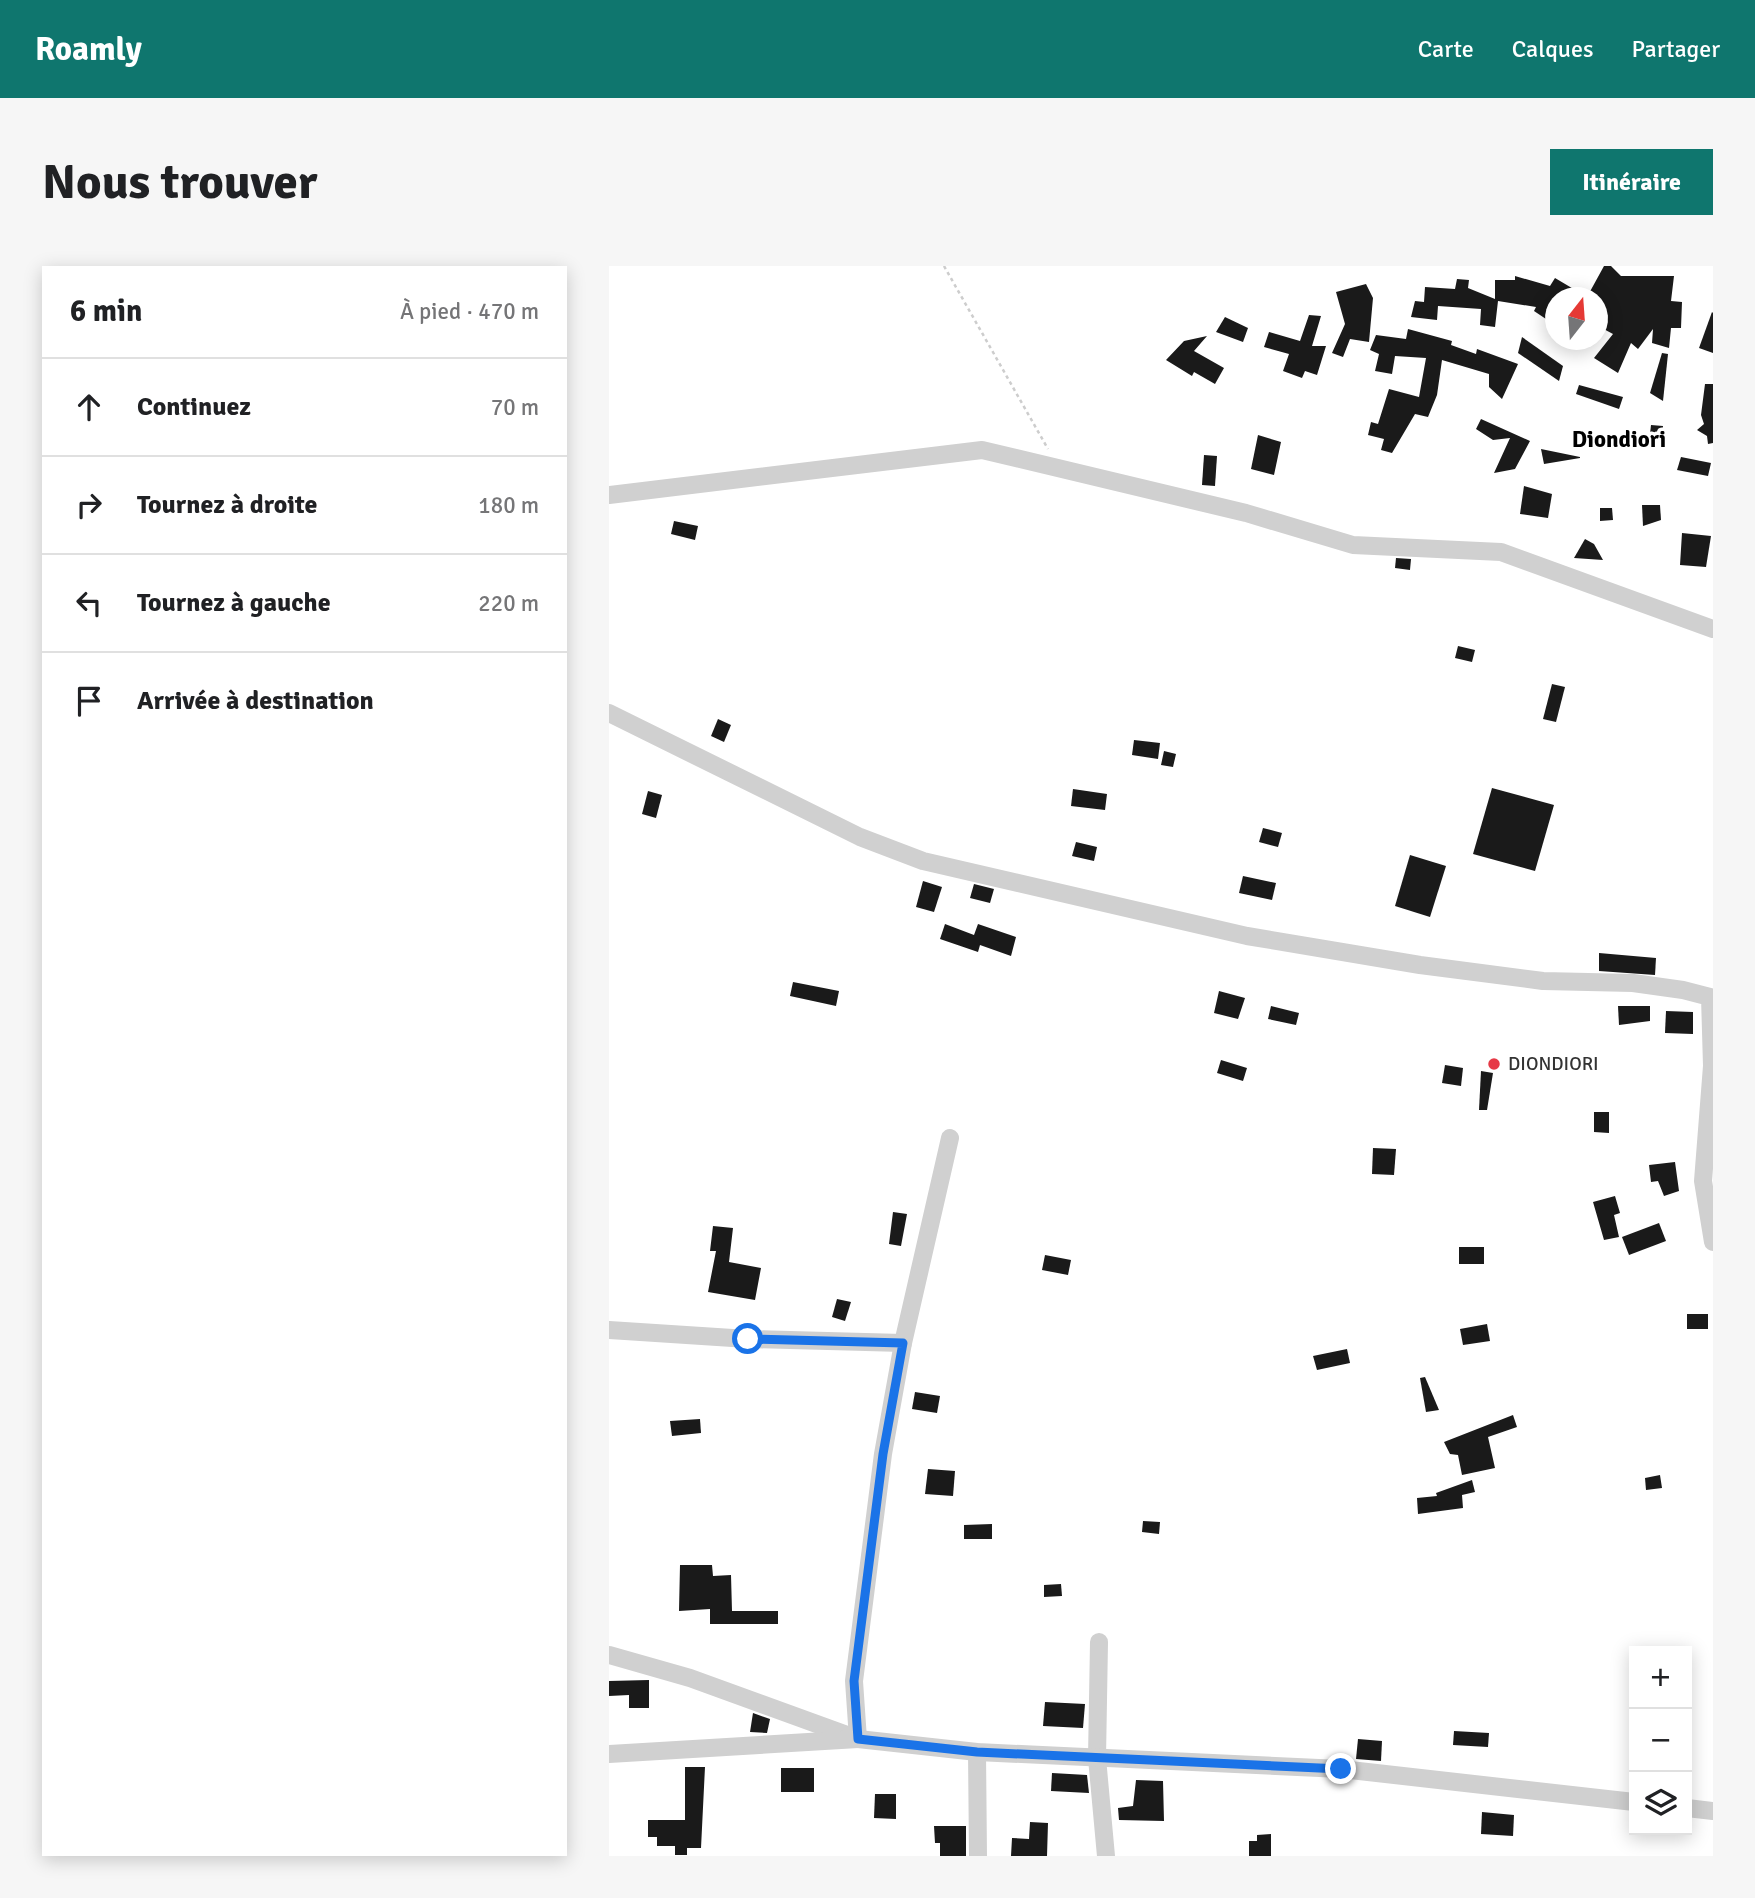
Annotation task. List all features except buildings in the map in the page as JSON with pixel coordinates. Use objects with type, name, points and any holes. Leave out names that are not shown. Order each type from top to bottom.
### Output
[{"type":"street","points":[[609,495],[982,450],[1130,483],[1353,545],[1501,552],[1713,629]]},
{"type":"street","points":[[609,713],[860,837],[923,861],[1247,936],[1420,965],[1543,981],[1633,984],[1683,989],[1710,997],[1712,1066],[1703,1181],[1713,1242]]},
{"type":"street","points":[[858,1739],[854,1681],[883,1454],[903,1343],[950,1138]]},
{"type":"street","points":[[609,1330],[748,1339],[903,1343]]},
{"type":"street","points":[[1099,1642],[1097,1758],[1106,1856]]},
{"type":"street","points":[[609,1655],[690,1678],[858,1739]]},
{"type":"street","points":[[609,1754],[858,1739],[977,1752],[1341,1769],[1629,1801]]},
{"type":"street","points":[[977,1752],[978,1856]]},
{"type":"street","points":[[1692,1809],[1713,1811]]},
{"type":"path","points":[[944,266],[1048,450]]},
{"type":"place","name":"DIONDIORI","points":[[1494,1064]]},
{"type":"district","name":"Diondiori","points":[[1619,439]]},
{"type":"route","points":[[748,1339],[903,1343],[883,1454],[854,1681],[858,1739],[977,1752],[1341,1769]]}]
